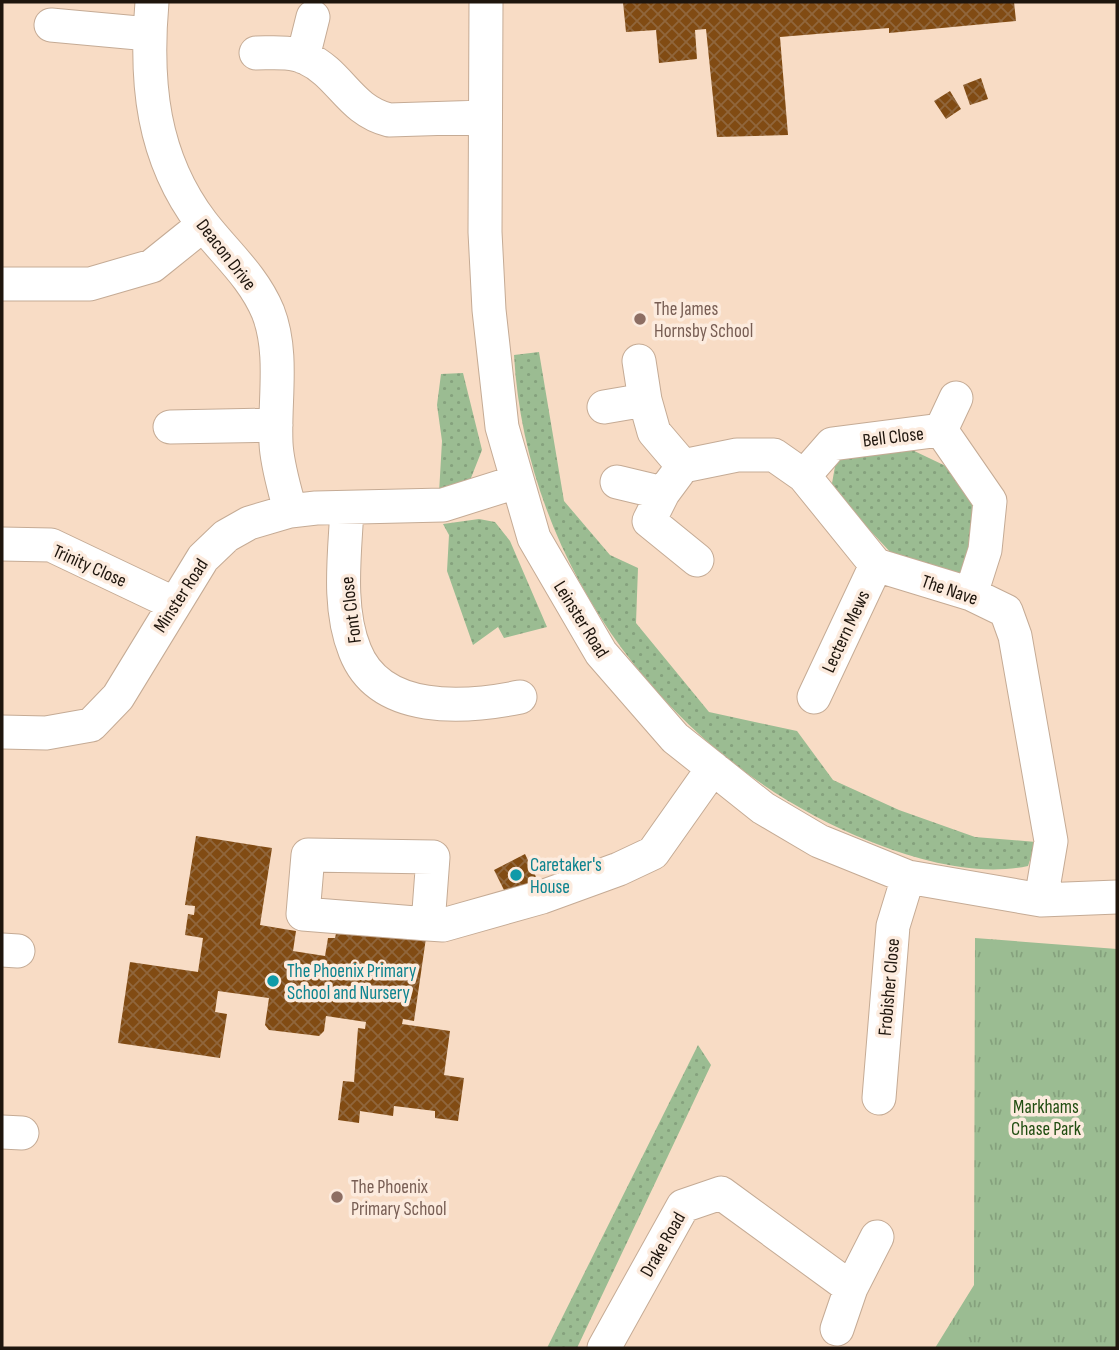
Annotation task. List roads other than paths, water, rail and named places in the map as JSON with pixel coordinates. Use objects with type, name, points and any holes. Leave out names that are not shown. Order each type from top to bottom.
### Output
[{"type":"street","name":"Leinster Road","points":[[486,2],[485,117],[489,310],[502,427],[534,538],[601,653],[675,738],[763,808],[819,841],[908,877],[1041,900],[1117,897]]},
{"type":"street","points":[[303,57],[313,17]]},
{"type":"street","points":[[51,25],[150,18]]},
{"type":"street","name":"Deacon Drive","points":[[150,18],[151,104],[157,135],[180,191],[203,225],[251,280],[268,312],[276,339],[276,447],[290,511]]},
{"type":"street","points":[[256,52],[303,57],[318,64],[337,80],[359,108],[389,120],[485,117]]},
{"type":"street","points":[[2,284],[90,284],[152,267],[203,225]]},
{"type":"street","points":[[639,361],[645,400],[654,432],[683,466]]},
{"type":"street","points":[[941,430],[956,398]]},
{"type":"street","points":[[604,407],[645,400]]},
{"type":"street","points":[[170,427],[276,425]]},
{"type":"street","name":"Bell Close","points":[[804,476],[832,443],[941,430],[990,501],[985,550],[971,594]]},
{"type":"street","points":[[656,507],[683,466],[737,455],[774,455],[804,476],[876,565]]},
{"type":"street","name":"Minster Road","points":[[2,732],[47,733],[91,725],[118,697],[173,603],[203,558],[226,537],[249,523],[290,511],[443,505],[516,482]]},
{"type":"street","points":[[617,482],[656,507],[697,559]]},
{"type":"street","name":"Font Close","points":[[347,508],[346,613],[355,653],[368,671],[385,686],[422,703],[476,706],[520,697]]},
{"type":"street","name":"Trinity Close","points":[[2,544],[51,545],[173,603]]},
{"type":"street","name":"The Nave","points":[[876,565],[971,594],[1006,611],[1015,636],[1051,841],[1041,900]]},
{"type":"street","name":"Lectern Mews","points":[[814,697],[876,565]]},
{"type":"street","points":[[428,924],[433,858],[309,855],[303,914],[428,924],[443,925],[619,869],[653,853],[713,768]]},
{"type":"street","name":"Frobisher Close","points":[[879,1098],[893,926],[908,877]]},
{"type":"street","name":"Drake Road","points":[[612,1345],[683,1206],[721,1193],[851,1288]]},
{"type":"street","points":[[837,1329],[851,1288],[877,1237]]},
{"type":"place","name":"The James Hornsby School","points":[[640,319]]},
{"type":"place","name":"Caretaker's House","points":[[516,875]]},
{"type":"place","name":"The Phoenix Primary School and Nursery","points":[[273,981]]},
{"type":"place","name":"The Phoenix Primary School","points":[[337,1197]]},
{"type":"park label","name":"Markhams Chase Park","points":[[1046,1117]]}]
